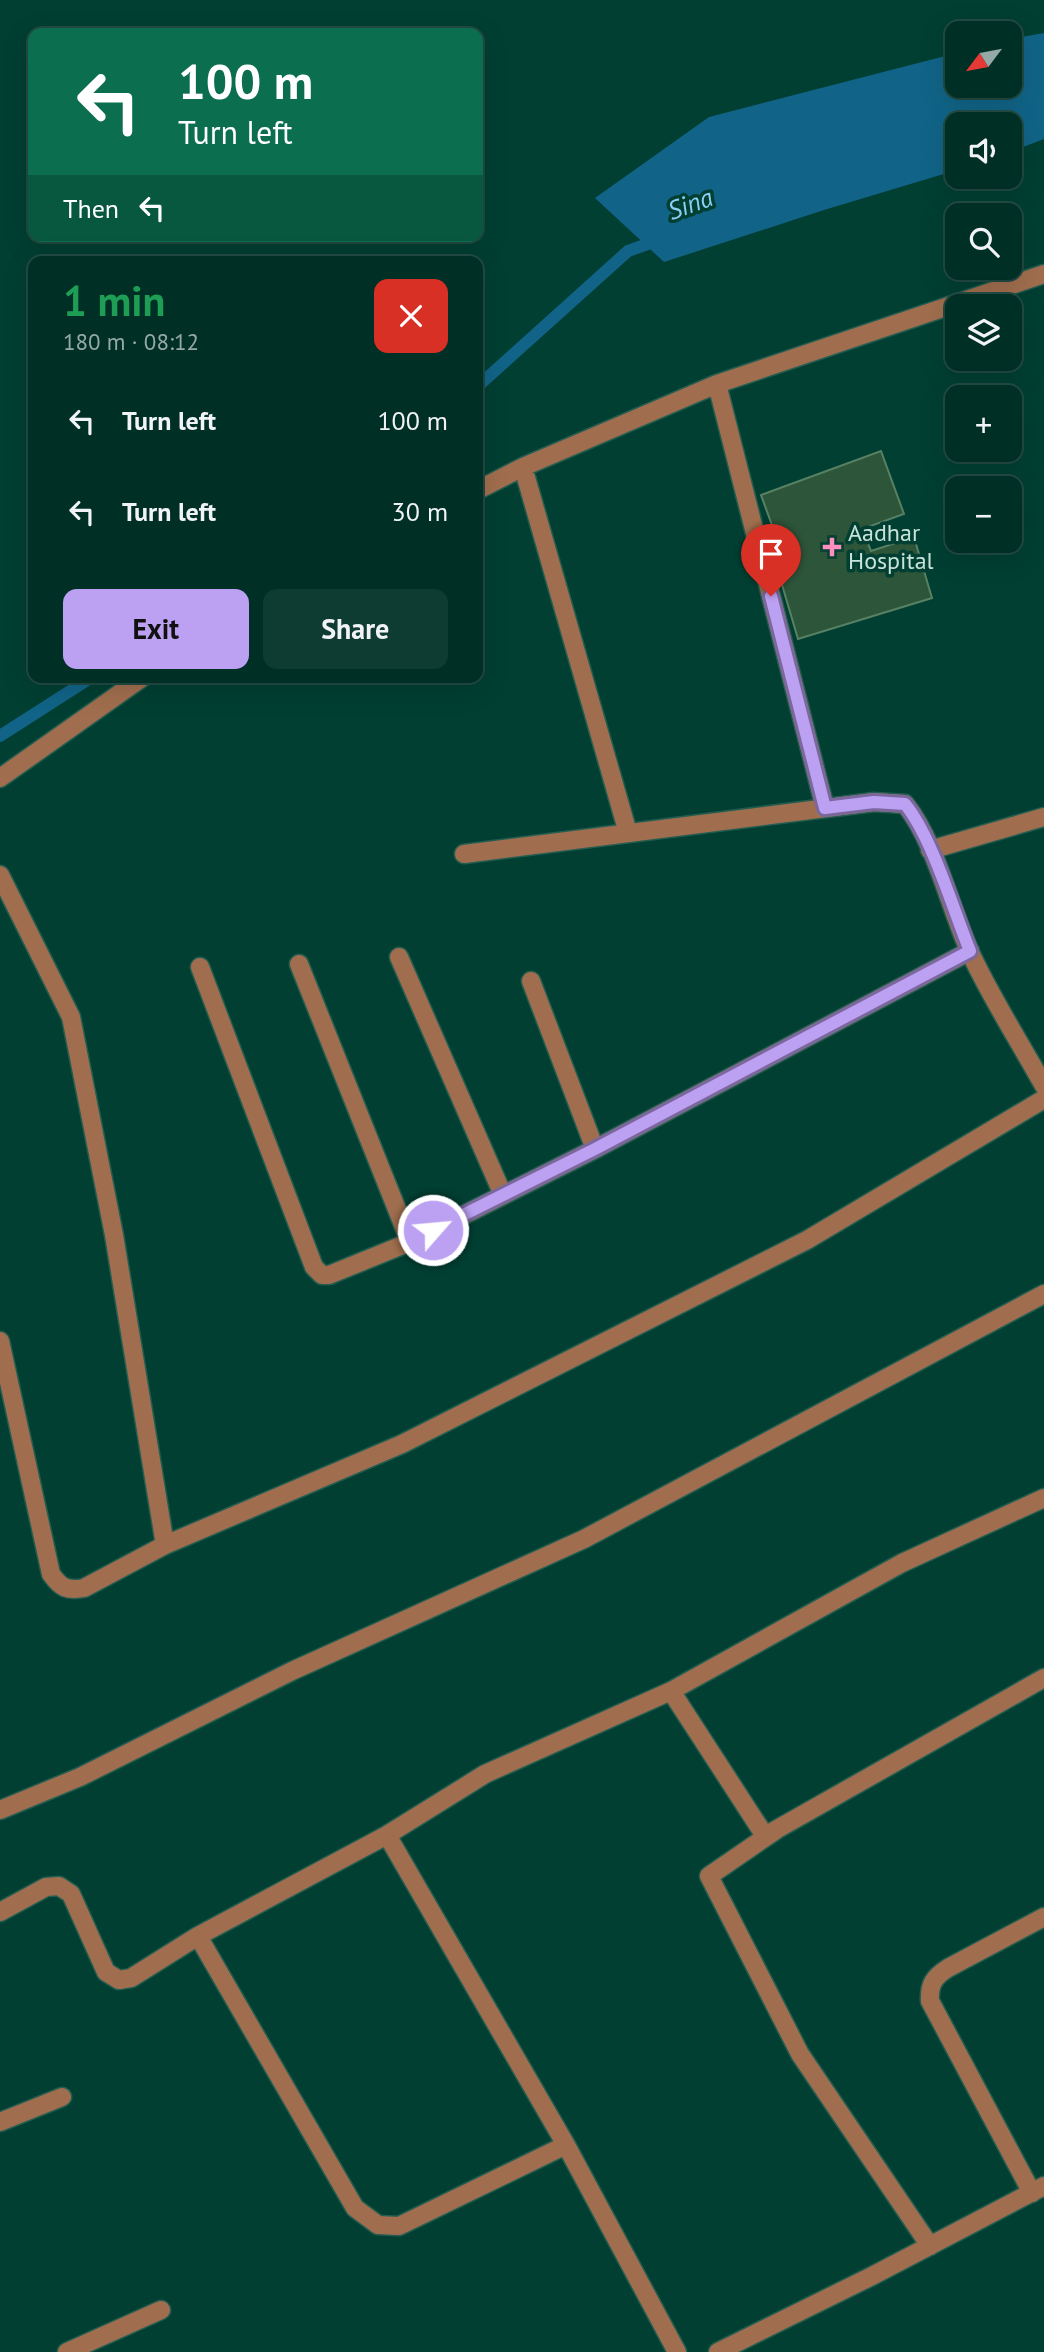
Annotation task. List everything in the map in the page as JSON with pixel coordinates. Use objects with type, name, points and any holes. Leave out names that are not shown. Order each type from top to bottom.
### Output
[{"type":"street","points":[[483,487],[523,467],[717,384],[1044,274]]},
{"type":"street","points":[[717,384],[825,808]]},
{"type":"street","points":[[523,467],[628,833]]},
{"type":"street","points":[[0,778],[135,683]]},
{"type":"street","points":[[464,854],[874,802],[905,804],[914,815],[930,850],[970,951],[1044,1086]]},
{"type":"street","points":[[930,850],[1044,817]]},
{"type":"street","points":[[0,875],[71,1017],[114,1235],[165,1545]]},
{"type":"street","points":[[200,967],[317,1272],[329,1275],[410,1242],[595,1149],[970,951]]},
{"type":"street","points":[[399,957],[503,1195]]},
{"type":"street","points":[[299,964],[410,1242]]},
{"type":"street","points":[[531,981],[595,1149]]},
{"type":"street","points":[[0,1341],[51,1574],[59,1586],[70,1591],[84,1588],[165,1545],[402,1444],[795,1246],[1044,1098]]},
{"type":"street","points":[[0,1810],[80,1777],[292,1671],[584,1539],[1044,1294]]},
{"type":"street","points":[[0,1912],[46,1887],[59,1886],[71,1894],[106,1972],[118,1980],[131,1978],[198,1936],[387,1835],[485,1774],[671,1690],[902,1563],[1044,1498]]},
{"type":"street","points":[[671,1690],[765,1836],[1044,1678]]},
{"type":"street","points":[[779,1828],[709,1876],[800,2054],[930,2246]]},
{"type":"street","points":[[387,1835],[566,2145],[677,2352]]},
{"type":"street","points":[[719,2352],[1038,2189],[930,2001],[929,1987],[936,1975],[1044,1917]]},
{"type":"street","points":[[198,1936],[355,2208],[377,2225],[400,2226],[566,2145]]},
{"type":"street","points":[[0,2122],[62,2097]]},
{"type":"street","points":[[67,2352],[161,2310]]},
{"type":"water","points":[[1044,33],[1044,139],[1022,147],[1022,112],[945,112],[945,174],[664,262],[595,198],[709,117],[945,56],[945,98],[1022,98],[1022,37]]},
{"type":"building","points":[[881,451],[904,514],[862,529],[871,551],[914,537],[932,598],[798,639],[780,578],[790,575],[761,495]]},
{"type":"waterway","name":"Sina","points":[[483,382],[628,251],[659,240]]},
{"type":"waterway","name":"Sina","points":[[0,736],[83,683]]},
{"type":"place","name":"Aadhar Hospital","points":[[832,547]]},
{"type":"route","points":[[433,1230],[595,1149],[970,951],[930,850],[914,815],[905,804],[874,802],[825,808],[771,596]]}]
